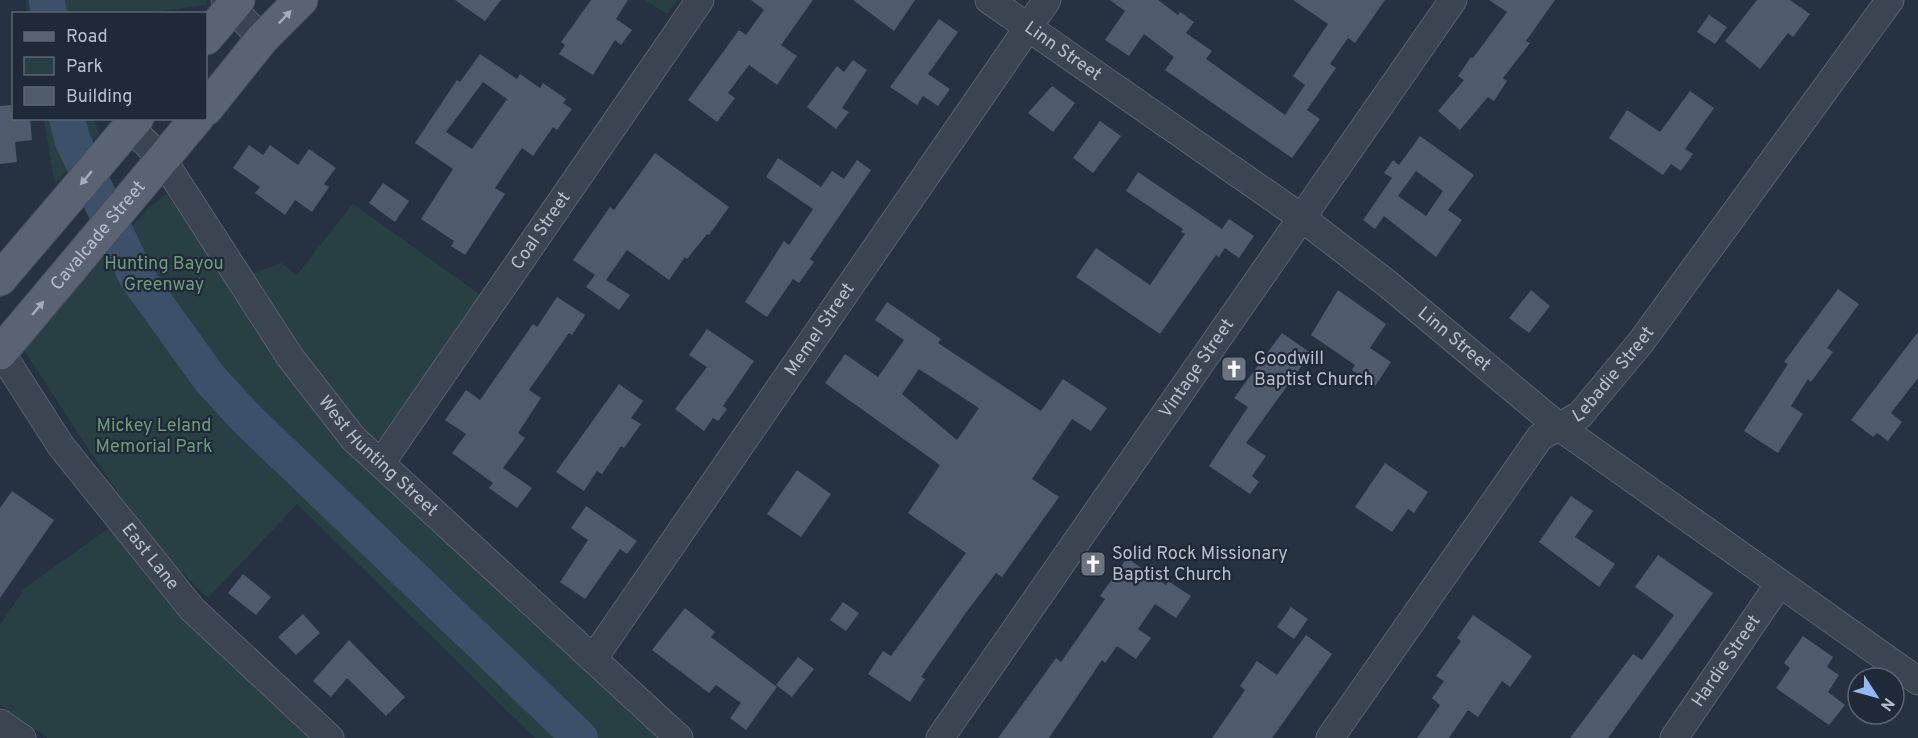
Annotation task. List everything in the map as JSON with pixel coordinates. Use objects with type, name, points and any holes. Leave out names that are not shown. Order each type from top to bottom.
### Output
[{"type":"main road","points":[[207,108],[262,39],[301,0]]},
{"type":"main road","points":[[207,37],[231,2]]},
{"type":"main road","name":"Cavalcade Street","points":[[0,352],[195,120]]},
{"type":"main road","points":[[0,279],[133,123]]},
{"type":"street","name":"Coal Street","points":[[381,463],[700,0]]},
{"type":"street","name":"Linn Street","points":[[989,0],[1302,218],[1389,285],[1558,426],[1918,681]]},
{"type":"street","name":"Memel Street","points":[[593,659],[829,320],[1047,0]]},
{"type":"street","name":"Vintage Street","points":[[940,738],[1453,0]]},
{"type":"street","name":"Lebadie Street","points":[[1330,738],[1540,437],[1580,415],[1641,342],[1890,0]]},
{"type":"street","points":[[231,2],[262,39]]},
{"type":"street","name":"West Hunting Street","points":[[133,123],[163,160],[290,357],[353,438],[679,738]]},
{"type":"street","name":"East Lane","points":[[0,352],[61,446],[192,609],[330,738]]},
{"type":"street","name":"Hardie Street","points":[[1674,738],[1779,584]]},
{"type":"street","points":[[0,723],[22,738]]},
{"type":"green space","points":[[26,0],[206,0],[207,5],[151,12],[28,12]]},
{"type":"green space","points":[[645,0],[677,0],[667,14]]},
{"type":"green space","points":[[44,120],[94,120],[99,134],[55,184]]},
{"type":"green space","name":"Hunting Bayou Greenway","points":[[166,194],[292,372],[670,738],[535,738],[297,504],[208,598],[181,571],[132,512],[25,352],[28,341],[147,210]]},
{"type":"green space","points":[[353,204],[486,299],[392,435],[379,440],[349,414],[331,392],[252,274],[282,263],[296,276]]},
{"type":"green space","points":[[109,528],[145,572],[320,738],[48,738],[0,705],[0,625],[25,588]]},
{"type":"building","points":[[455,0],[501,0],[485,21]]},
{"type":"building","points":[[591,0],[628,0],[616,19],[632,30],[621,45],[615,40],[593,75],[559,54],[565,45],[561,42]]},
{"type":"building","points":[[751,0],[813,0],[781,45],[797,56],[777,85],[749,65],[728,93],[735,98],[717,122],[688,100],[739,30],[746,35],[764,10]]},
{"type":"building","points":[[853,0],[915,0],[894,31]]},
{"type":"building","points":[[1110,0],[1158,0],[1178,15],[1180,12],[1194,22],[1186,33],[1212,51],[1206,59],[1285,115],[1305,85],[1293,76],[1328,24],[1293,0],[1385,0],[1355,43],[1348,38],[1330,64],[1336,68],[1307,110],[1320,119],[1292,158],[1165,70],[1174,57],[1144,34],[1129,56],[1105,40],[1125,11]]},
{"type":"building","points":[[1489,0],[1555,0],[1526,41],[1530,43],[1503,78],[1507,81],[1494,101],[1488,97],[1460,130],[1438,111],[1464,80],[1458,76],[1471,57],[1473,58],[1507,12]]},
{"type":"building","points":[[1757,0],[1790,0],[1810,14],[1793,37],[1788,33],[1760,69],[1725,41]]},
{"type":"building","points":[[1709,15],[1727,27],[1715,44],[1697,32]]},
{"type":"building","points":[[939,19],[958,32],[928,74],[950,89],[938,106],[923,96],[917,105],[890,87]]},
{"type":"building","points":[[480,54],[517,79],[520,74],[540,88],[543,83],[566,99],[563,103],[572,109],[557,130],[553,127],[533,156],[522,148],[495,188],[505,194],[465,255],[451,246],[454,241],[421,219],[453,169],[415,143],[457,80],[460,82]],"holes":[[[483,82],[507,99],[472,149],[446,132]]]},
{"type":"building","points":[[853,60],[867,70],[842,108],[849,112],[836,129],[807,107],[837,66],[844,72]]},
{"type":"building","points":[[1052,86],[1075,103],[1053,132],[1028,113]]},
{"type":"building","points":[[1690,91],[1714,108],[1685,149],[1693,154],[1681,171],[1671,164],[1663,175],[1609,138],[1627,110],[1660,132]]},
{"type":"building","points":[[11,105],[12,120],[30,120],[32,140],[15,142],[17,162],[0,164],[0,106]]},
{"type":"building","points":[[1100,121],[1121,136],[1093,173],[1073,158]]},
{"type":"building","points":[[1420,136],[1474,175],[1448,210],[1462,220],[1436,257],[1384,216],[1375,229],[1363,220],[1392,178],[1384,173],[1393,160],[1399,165]],"holes":[[[1416,171],[1443,191],[1426,216],[1398,196]]]},
{"type":"building","points":[[249,145],[263,155],[270,145],[298,165],[309,149],[336,168],[324,184],[329,187],[312,212],[295,200],[285,215],[255,193],[260,187],[233,168]]},
{"type":"building","points":[[655,153],[729,207],[709,235],[707,234],[687,259],[685,257],[669,280],[627,250],[606,280],[630,295],[619,310],[586,287],[595,275],[573,260],[610,207],[614,210]]},
{"type":"building","points":[[778,158],[821,187],[832,171],[844,179],[857,160],[871,170],[810,259],[814,262],[799,283],[793,279],[767,317],[745,302],[784,241],[789,245],[813,209],[766,177]]},
{"type":"building","points":[[1138,172],[1222,229],[1229,219],[1254,236],[1239,258],[1225,248],[1219,257],[1216,255],[1160,334],[1076,277],[1096,248],[1150,285],[1185,234],[1181,232],[1183,229],[1126,191]]},
{"type":"building","points":[[383,183],[409,201],[395,222],[369,203]]},
{"type":"building","points":[[1838,289],[1859,304],[1827,348],[1833,352],[1811,382],[1808,379],[1791,406],[1803,414],[1778,453],[1744,431],[1788,364],[1784,362]]},
{"type":"building","points":[[1338,290],[1386,324],[1370,348],[1391,362],[1375,386],[1352,370],[1355,365],[1311,335]]},
{"type":"building","points":[[1531,290],[1550,306],[1529,333],[1509,318]]},
{"type":"building","points":[[557,297],[585,315],[572,335],[569,333],[529,390],[541,398],[518,433],[525,438],[503,468],[532,488],[517,508],[489,488],[493,483],[452,453],[466,434],[445,420],[466,390],[480,400],[533,324],[537,327]]},
{"type":"building","points":[[887,302],[941,339],[938,343],[1041,411],[1063,379],[1107,408],[1091,431],[1072,419],[1032,479],[1059,497],[1002,577],[996,573],[965,614],[921,677],[925,679],[910,702],[868,674],[883,651],[891,656],[966,553],[908,513],[940,465],[825,383],[845,354],[878,377],[904,340],[875,320]],"holes":[[[919,369],[979,408],[957,440],[902,394]]]},
{"type":"building","points":[[707,329],[754,361],[723,406],[727,409],[718,421],[713,418],[704,431],[675,409],[707,367],[689,355]]},
{"type":"building","points":[[1918,332],[1918,378],[1891,413],[1902,422],[1888,441],[1877,433],[1873,437],[1851,420]]},
{"type":"building","points":[[1282,333],[1311,353],[1246,443],[1266,456],[1252,476],[1259,482],[1250,494],[1209,466],[1248,407],[1234,398]]},
{"type":"building","points":[[619,384],[643,401],[631,418],[641,424],[624,448],[621,446],[602,474],[597,471],[584,491],[556,472]]},
{"type":"building","points":[[1385,463],[1428,492],[1414,513],[1408,509],[1392,532],[1355,507]]},
{"type":"building","points":[[797,470],[831,494],[801,537],[767,514]]},
{"type":"building","points":[[12,491],[54,520],[0,598],[0,508]]},
{"type":"building","points":[[1571,496],[1593,511],[1575,537],[1615,564],[1599,587],[1539,542]]},
{"type":"building","points":[[586,506],[637,541],[627,554],[620,549],[585,599],[560,582],[588,540],[571,528]]},
{"type":"building","points":[[1658,555],[1713,593],[1608,738],[1570,738],[1633,654],[1642,660],[1674,615],[1635,587]]},
{"type":"building","points":[[1127,558],[1166,585],[1168,581],[1191,596],[1176,618],[1155,604],[1138,629],[1151,638],[1136,659],[1117,646],[1105,663],[1102,660],[1049,738],[998,738],[1056,658],[1061,662],[1105,599],[1100,596]]},
{"type":"building","points":[[243,574],[271,597],[256,615],[228,593]]},
{"type":"building","points":[[843,602],[859,613],[846,631],[830,620]]},
{"type":"building","points":[[1291,607],[1308,619],[1294,639],[1277,627]]},
{"type":"building","points":[[685,608],[715,632],[711,637],[777,687],[746,730],[730,718],[741,703],[716,685],[709,693],[652,650]]},
{"type":"building","points":[[303,614],[320,633],[296,655],[278,637]]},
{"type":"building","points":[[1473,615],[1532,656],[1510,687],[1502,681],[1478,717],[1468,710],[1449,738],[1417,738],[1440,705],[1432,698],[1444,681],[1436,676],[1461,641],[1457,638]]},
{"type":"building","points":[[1306,635],[1332,654],[1272,738],[1212,738],[1245,690],[1240,686],[1257,661],[1277,675]]},
{"type":"building","points":[[1803,636],[1833,657],[1827,667],[1839,675],[1828,692],[1845,705],[1829,725],[1776,688],[1790,668],[1784,663]]},
{"type":"building","points":[[349,640],[405,697],[386,716],[347,678],[331,697],[313,681]]},
{"type":"building","points":[[798,657],[814,669],[792,697],[776,685]]},
{"type":"waterway","points":[[47,0],[49,12]]},
{"type":"waterway","points":[[67,120],[72,139],[136,276],[210,379],[247,419],[580,738]]},
{"type":"place","name":"Goodwill Baptist Church","points":[[1234,369]]},
{"type":"place","name":"Solid Rock Missionary Baptist Church","points":[[1093,564]]},
{"type":"park label","name":"Mickey Leland Memorial Park","points":[[154,436]]}]
